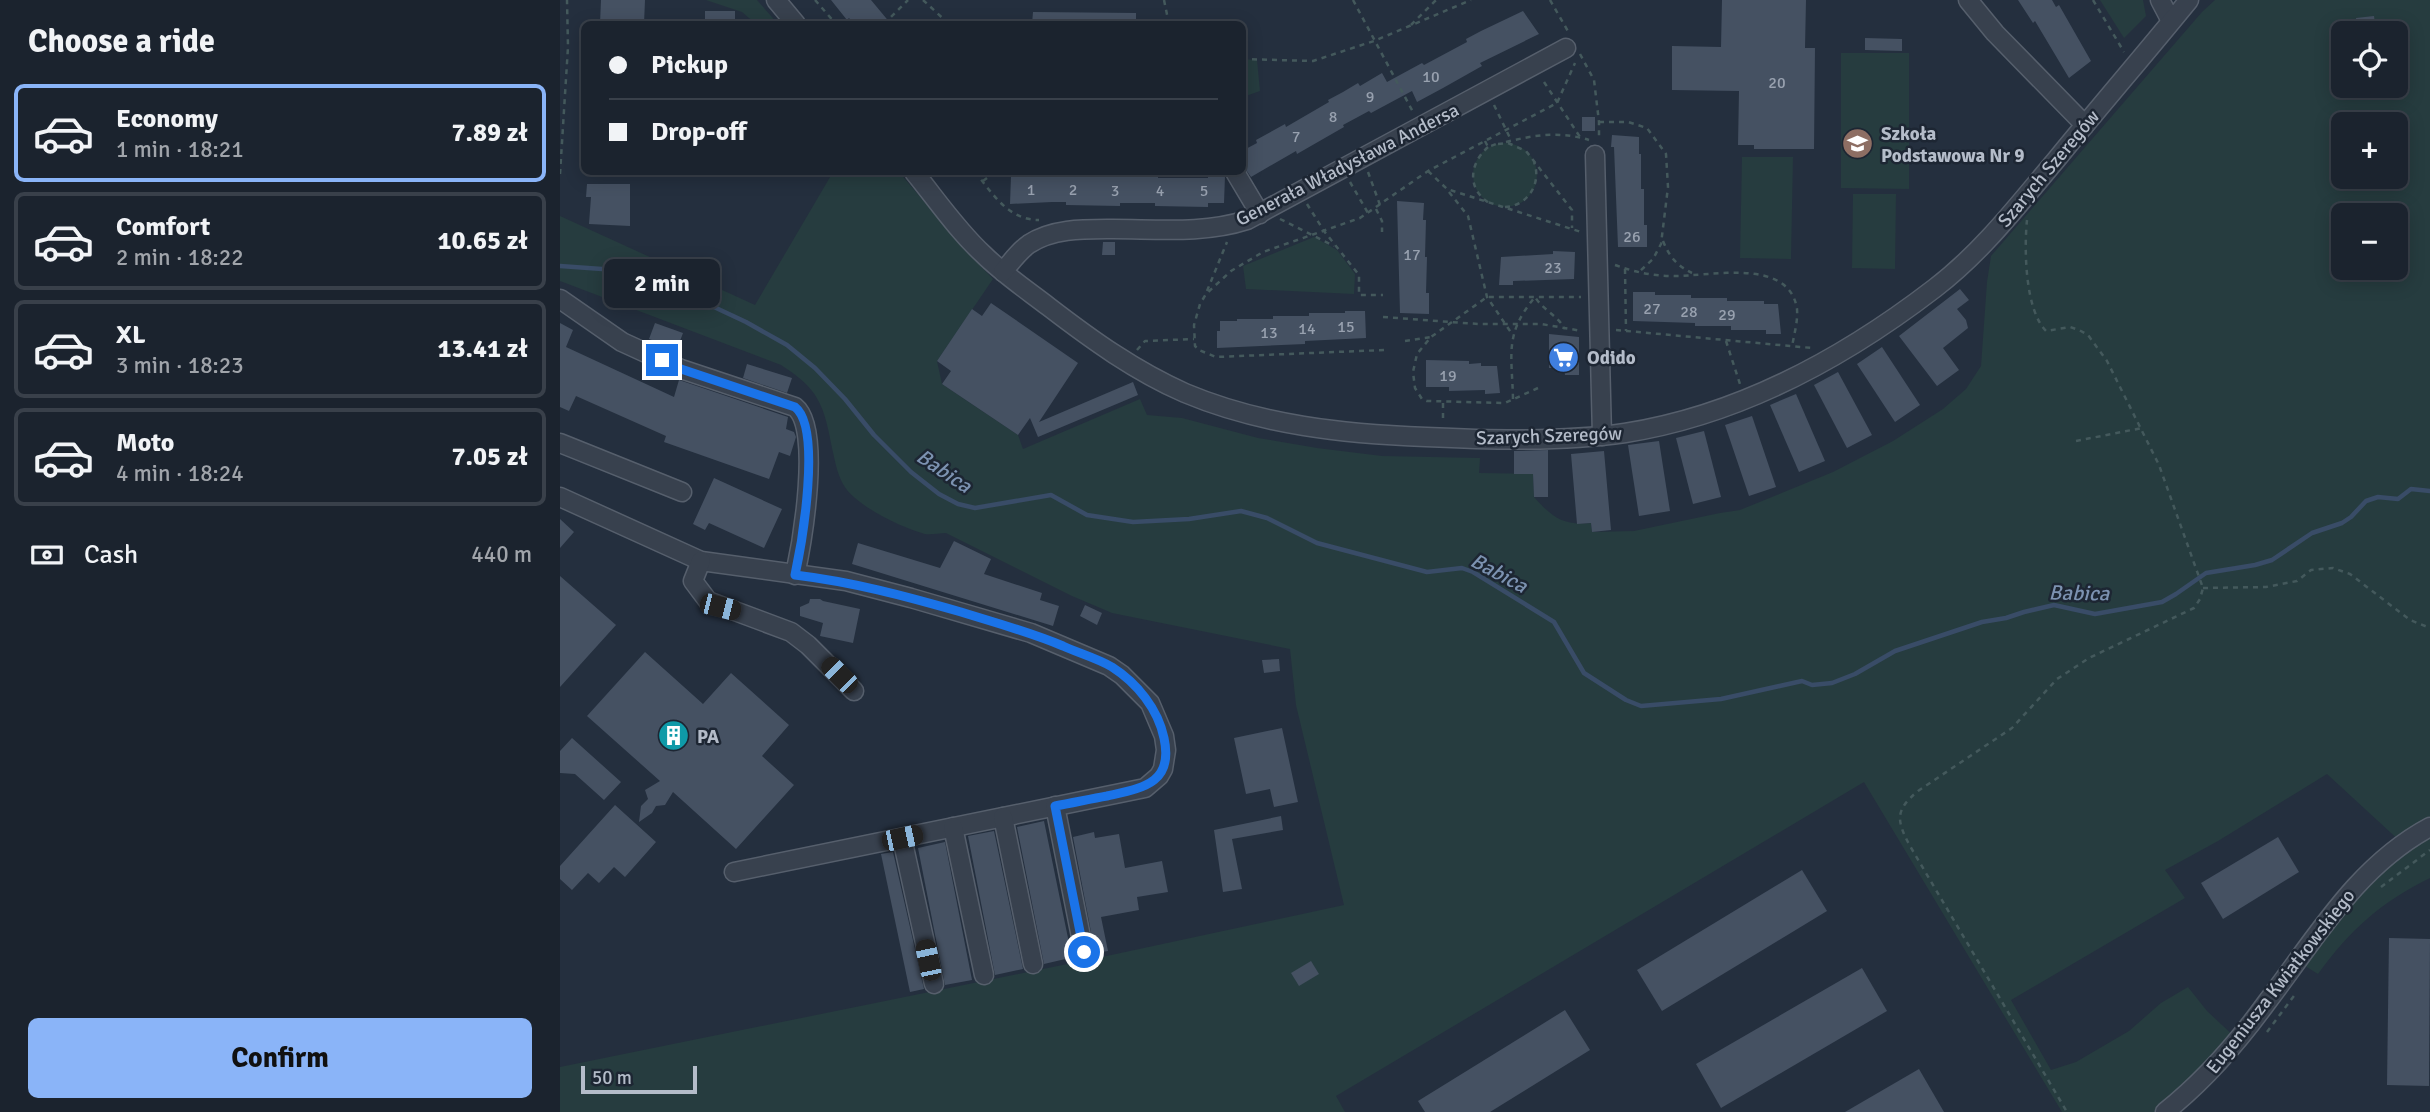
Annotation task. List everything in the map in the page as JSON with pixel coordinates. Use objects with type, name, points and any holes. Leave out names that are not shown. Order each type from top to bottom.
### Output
[{"type":"street","points":[[776,0],[794,21]]},
{"type":"street","points":[[1968,0],[1995,33],[2085,125]]},
{"type":"street","points":[[2160,0],[2171,21]]},
{"type":"street","name":"Szarych Szeregów","points":[[916,175],[981,253],[1003,272],[1120,359],[1185,393],[1255,415],[1304,426],[1376,435],[1474,438],[1602,436],[1691,417],[1785,384],[1881,327],[1944,281],[1970,259],[2022,200],[2189,0]]},
{"type":"street","name":"Generała Władysława Andersa","points":[[1003,272],[1027,245],[1040,238],[1068,230],[1202,229],[1233,225],[1299,193],[1486,91],[1568,42]]},
{"type":"street","points":[[1595,155],[1602,436]]},
{"type":"street","points":[[1237,175],[1262,212]]},
{"type":"street","points":[[560,299],[622,342],[669,364],[801,411],[806,425],[808,489],[807,514],[795,575]]},
{"type":"street","points":[[560,443],[682,492]]},
{"type":"street","points":[[560,497],[701,561],[846,581],[1031,633],[1110,666],[1150,703],[1159,720],[1166,750],[1163,769],[1145,788],[734,872]]},
{"type":"street","points":[[701,561],[693,581],[708,601],[791,632],[808,645],[854,691]]},
{"type":"street","points":[[1055,806],[1084,952]]},
{"type":"street","points":[[1003,817],[1033,964]]},
{"type":"street","points":[[953,827],[984,975]]},
{"type":"street","name":"Eugeniusza Kwiatkowskiego","points":[[2165,1112],[2203,1078],[2238,1040],[2336,906],[2382,861],[2430,827]]},
{"type":"street","points":[[902,838],[934,984]]},
{"type":"path","points":[[560,174],[568,47],[568,0]]},
{"type":"path","points":[[815,0],[833,21]]},
{"type":"path","points":[[887,21],[908,0]]},
{"type":"path","points":[[923,0],[946,21]]},
{"type":"path","points":[[1164,0],[1168,21]]},
{"type":"path","points":[[1353,0],[1416,118]]},
{"type":"path","points":[[1409,27],[1436,0]]},
{"type":"path","points":[[1246,59],[1313,61],[1374,41],[1471,0]]},
{"type":"path","points":[[1550,0],[1568,42]]},
{"type":"path","points":[[2093,0],[2127,58]]},
{"type":"path","points":[[1206,294],[1245,261],[1368,213],[1428,171],[1557,103],[1580,53],[1594,80],[1599,122],[1598,143],[1580,137],[1552,134],[1511,140],[1488,147],[1475,162],[1472,172],[1477,191],[1492,205]]},
{"type":"path","points":[[1544,82],[1580,137]]},
{"type":"path","points":[[1486,91],[1511,140]]},
{"type":"path","points":[[1599,122],[1628,122],[1647,128],[1666,154],[1668,187],[1662,239],[1653,258],[1638,272]]},
{"type":"path","points":[[1485,141],[1488,147]]},
{"type":"path","points":[[1497,144],[1517,146],[1532,159],[1572,210],[1572,228]]},
{"type":"path","points":[[1361,159],[1380,205]]},
{"type":"path","points":[[1501,207],[1521,203],[1534,188],[1537,178],[1532,159]]},
{"type":"path","points":[[1343,169],[1368,213]]},
{"type":"path","points":[[1428,171],[1447,189],[1468,216],[1487,297],[1512,334]]},
{"type":"path","points":[[983,181],[991,175]]},
{"type":"path","points":[[1447,189],[1572,228],[1625,269],[1676,276],[1751,272],[1781,285],[1790,292],[1797,310],[1792,346]]},
{"type":"path","points":[[1299,193],[1324,231],[1359,275],[1359,295],[1383,295]]},
{"type":"path","points":[[2022,200],[2027,214],[2027,270],[2037,319],[2046,331],[2070,327],[2088,335],[2108,361],[2159,465],[2203,586],[2194,608],[2089,658],[2057,679],[2011,729],[1918,791],[1904,802],[1901,809],[1903,830],[1910,846],[2067,1112]]},
{"type":"path","points":[[1376,208],[1382,221],[1382,232]]},
{"type":"path","points":[[1262,212],[1336,247]]},
{"type":"path","points":[[1233,225],[1222,258],[1196,315],[1194,339],[1199,350],[1216,357],[1384,350]]},
{"type":"path","points":[[1662,239],[1670,257],[1695,275]]},
{"type":"path","points":[[1625,269],[1626,331]]},
{"type":"path","points":[[1538,388],[1505,402],[1443,403],[1422,399],[1413,383],[1417,354],[1431,337],[1487,297],[1599,297]]},
{"type":"path","points":[[1513,399],[1512,334],[1516,323],[1535,297]]},
{"type":"path","points":[[1535,297],[1539,304],[1559,319],[1565,329]]},
{"type":"path","points":[[1383,317],[1478,324],[1541,324],[1565,329],[1626,331],[1811,348]]},
{"type":"path","points":[[1405,341],[1431,337]]},
{"type":"path","points":[[1135,353],[1145,341],[1194,339]]},
{"type":"path","points":[[1726,340],[1741,388]]},
{"type":"path","points":[[1443,403],[1443,424]]},
{"type":"path","points":[[2076,441],[2142,428]]},
{"type":"path","points":[[2203,586],[2266,587],[2297,581],[2311,570],[2333,568],[2350,574],[2410,620],[2430,628]]},
{"type":"path","points":[[2373,892],[2430,850]]},
{"type":"path","points":[[2263,1037],[2300,987]]},
{"type":"green space","points":[[706,0],[757,0],[775,21],[752,21],[742,12]]},
{"type":"green space","points":[[2100,0],[2143,0],[2146,16],[2124,38]]},
{"type":"green space","points":[[2215,0],[2430,0],[2430,878],[2396,897],[2368,918],[2318,974],[2297,961],[2403,844],[2327,774],[2165,870],[2185,898],[2011,1000],[2051,1070],[2076,1062],[2129,1031],[2161,1003],[2188,987],[2207,1011],[2238,1040],[2172,1112],[2062,1112],[1864,782],[1336,1096],[1345,1112],[560,1112],[560,1067],[1344,905],[1296,705],[1290,649],[1112,613],[946,533],[925,534],[880,515],[857,500],[843,484],[818,399],[794,374],[781,365],[560,281],[560,216],[755,305],[831,175],[902,175],[993,279],[937,361],[942,384],[1018,435],[1023,449],[1140,399],[1147,415],[1182,418],[1258,438],[1382,456],[1480,458],[1479,473],[1533,474],[1534,497],[1547,510],[1565,521],[1591,523],[1592,532],[1634,531],[1740,510],[1833,472],[1893,441],[1943,409],[1966,389],[1981,366],[1991,256]]},
{"type":"green space","points":[[1841,53],[1909,53],[1909,189],[1841,188]]},
{"type":"green space","points":[[1246,59],[1257,60],[1260,91],[1246,96]]},
{"type":"green space","points":[[1505,143],[1528,152],[1537,175],[1528,198],[1505,207],[1482,198],[1473,175],[1482,152]]},
{"type":"green space","points":[[1742,157],[1793,157],[1791,259],[1740,258]]},
{"type":"green space","points":[[1853,194],[1896,194],[1895,269],[1852,268]]},
{"type":"green space","points":[[1314,237],[1337,250],[1355,274],[1354,294],[1246,289],[1243,266]]},
{"type":"building","points":[[601,0],[645,0],[644,21],[600,21]]},
{"type":"building","points":[[831,0],[871,0],[888,21],[852,21],[849,18],[847,20]]},
{"type":"building","points":[[1722,0],[1806,0],[1805,48],[1815,48],[1814,149],[1754,149],[1754,145],[1738,145],[1739,91],[1672,90],[1672,46],[1721,47]]},
{"type":"building","points":[[2018,0],[2052,0],[2056,7],[2059,5],[2091,61],[2069,78],[2035,21],[2033,23]]},
{"type":"building","points":[[705,11],[735,11],[735,21],[705,21]]},
{"type":"building","points":[[1523,11],[1539,34],[1480,63],[1482,66],[1417,102],[1412,91],[1371,113],[1369,111],[1297,154],[1296,151],[1251,177],[1246,170],[1246,149],[1257,143],[1256,140],[1285,124],[1286,127],[1358,83],[1360,86],[1382,73],[1387,82],[1467,42],[1466,39]]},
{"type":"building","points":[[1033,12],[1136,13],[1136,21],[1032,21]]},
{"type":"building","points":[[2374,16],[2375,21],[2356,21],[2356,18]]},
{"type":"building","points":[[1865,38],[1902,39],[1902,51],[1865,50]]},
{"type":"building","points":[[1582,117],[1595,117],[1595,131],[1582,131]]},
{"type":"building","points":[[1612,135],[1639,137],[1647,247],[1618,247]]},
{"type":"building","points":[[1011,176],[1225,176],[1224,203],[1208,203],[1208,207],[1155,206],[1155,203],[1120,203],[1120,206],[1066,205],[1066,202],[1010,204]]},
{"type":"building","points":[[587,184],[630,184],[630,226],[589,224],[591,197],[586,197]]},
{"type":"building","points":[[1397,201],[1424,203],[1429,314],[1400,313]]},
{"type":"building","points":[[1103,242],[1115,242],[1115,255],[1102,255]]},
{"type":"building","points":[[1553,251],[1575,252],[1574,279],[1513,281],[1513,285],[1499,285],[1501,257],[1553,254]]},
{"type":"building","points":[[1960,289],[1969,300],[1957,309],[1966,320],[1968,328],[1943,348],[1959,370],[1937,386],[1899,336]]},
{"type":"building","points":[[1633,292],[1778,304],[1781,334],[1766,334],[1766,330],[1731,330],[1731,326],[1633,321]]},
{"type":"building","points":[[991,303],[1078,363],[1039,422],[1133,382],[1138,395],[1038,437],[1030,418],[1018,435],[942,384],[951,371],[937,361],[972,309],[982,316]]},
{"type":"building","points":[[1365,311],[1366,338],[1217,348],[1220,321],[1273,319],[1273,316],[1309,316],[1309,313]]},
{"type":"building","points":[[560,323],[573,330],[566,347],[674,397],[679,380],[788,417],[786,429],[794,432],[796,437],[790,456],[779,452],[769,479],[664,442],[666,436],[576,396],[569,411],[560,407]]},
{"type":"building","points":[[655,323],[683,333],[677,349],[649,339]]},
{"type":"building","name":"Odido","points":[[1549,334],[1579,337],[1579,375],[1565,375],[1564,368],[1549,368]]},
{"type":"building","points":[[1882,347],[1920,405],[1895,422],[1857,364]]},
{"type":"building","points":[[1426,360],[1469,361],[1469,364],[1497,366],[1500,393],[1485,394],[1485,390],[1449,391],[1449,387],[1426,387]]},
{"type":"building","points":[[747,364],[792,378],[787,393],[743,378]]},
{"type":"building","points":[[1838,372],[1872,435],[1847,448],[1814,385]]},
{"type":"building","points":[[1796,394],[1825,461],[1799,472],[1770,405]]},
{"type":"building","points":[[1752,416],[1776,487],[1749,496],[1725,425]]},
{"type":"building","points":[[1704,431],[1721,497],[1693,504],[1676,438]]},
{"type":"building","points":[[1659,441],[1670,511],[1639,516],[1628,445]]},
{"type":"building","points":[[1548,450],[1548,497],[1534,497],[1533,474],[1514,474],[1514,451]]},
{"type":"building","points":[[1604,451],[1611,530],[1592,532],[1591,523],[1577,524],[1571,454]]},
{"type":"building","points":[[714,478],[782,509],[764,548],[709,523],[705,530],[693,524]]},
{"type":"building","points":[[560,519],[574,532],[560,548]]},
{"type":"building","points":[[954,541],[991,559],[984,574],[1042,593],[1040,600],[1059,606],[1053,626],[852,564],[858,543],[940,568]]},
{"type":"building","points":[[560,576],[616,625],[560,687]]},
{"type":"building","points":[[810,599],[860,609],[853,643],[820,636],[823,623],[800,616],[800,607],[809,603]]},
{"type":"building","points":[[1085,605],[1102,613],[1097,625],[1080,616]]},
{"type":"building","name":"PA","points":[[645,652],[703,704],[731,673],[789,725],[762,756],[794,785],[736,849],[673,792],[665,805],[656,806],[652,813],[639,822],[641,806],[648,799],[645,790],[660,781],[587,716]]},
{"type":"building","points":[[1279,659],[1280,671],[1264,673],[1262,660]]},
{"type":"building","points":[[1282,728],[1298,802],[1274,807],[1270,789],[1246,794],[1234,738]]},
{"type":"building","points":[[572,738],[621,782],[604,800],[575,774],[560,773],[560,751]]},
{"type":"building","points":[[615,805],[656,842],[625,877],[614,867],[599,883],[588,873],[572,890],[560,879],[560,866]]},
{"type":"building","points":[[1281,816],[1283,830],[1232,839],[1242,889],[1223,892],[1214,830]]},
{"type":"building","points":[[1044,821],[1074,957],[1044,964],[1017,827]]},
{"type":"building","points":[[994,831],[1023,969],[995,975],[968,836]]},
{"type":"building","points":[[1094,832],[1095,838],[1119,834],[1125,868],[1162,861],[1168,892],[1137,897],[1139,910],[1101,917],[1108,951],[1095,953],[1073,837]]},
{"type":"building","points":[[2278,837],[2299,872],[2223,919],[2201,883]]},
{"type":"building","points":[[945,842],[972,980],[945,985],[918,848]]},
{"type":"building","points":[[893,852],[924,989],[910,992],[881,854]]},
{"type":"building","points":[[1802,870],[1827,911],[1662,1011],[1637,970]]},
{"type":"building","points":[[2389,938],[2430,939],[2429,1086],[2387,1085]]},
{"type":"building","points":[[1311,961],[1319,974],[1299,986],[1291,973]]},
{"type":"building","points":[[1862,968],[1887,1011],[1721,1108],[1696,1064]]},
{"type":"building","points":[[1565,1010],[1590,1050],[1490,1112],[1425,1112],[1418,1101]]},
{"type":"building","points":[[1919,1069],[1944,1112],[1845,1112]]},
{"type":"waterway","name":"Babica","points":[[560,266],[616,270],[652,278],[746,322],[787,345],[815,368],[911,472],[939,494],[958,504],[975,508],[1051,495],[1087,515],[1133,522],[1189,519],[1241,511],[1267,518],[1317,543],[1427,572],[1462,568],[1473,572],[1554,622],[1584,673],[1626,700],[1641,706],[1721,699],[1802,681],[1812,685],[1832,683],[1855,674],[1895,651],[1982,622],[2054,605],[2095,614],[2162,602],[2206,573],[2272,560],[2312,533],[2342,523],[2366,501],[2378,497],[2398,499],[2411,489],[2430,491]]},
{"type":"place","name":"Szkoła Podstawowa Nr 9","points":[[1858,144]]},
{"type":"place","name":"Odido","points":[[1564,357]]},
{"type":"place","name":"PA","points":[[674,736]]},
{"type":"route","points":[[662,360],[801,411],[806,425],[808,489],[807,514],[795,575],[846,581],[1031,633],[1110,666],[1150,703],[1159,720],[1166,750],[1159,776],[1145,788],[1055,806],[1084,952]]}]
